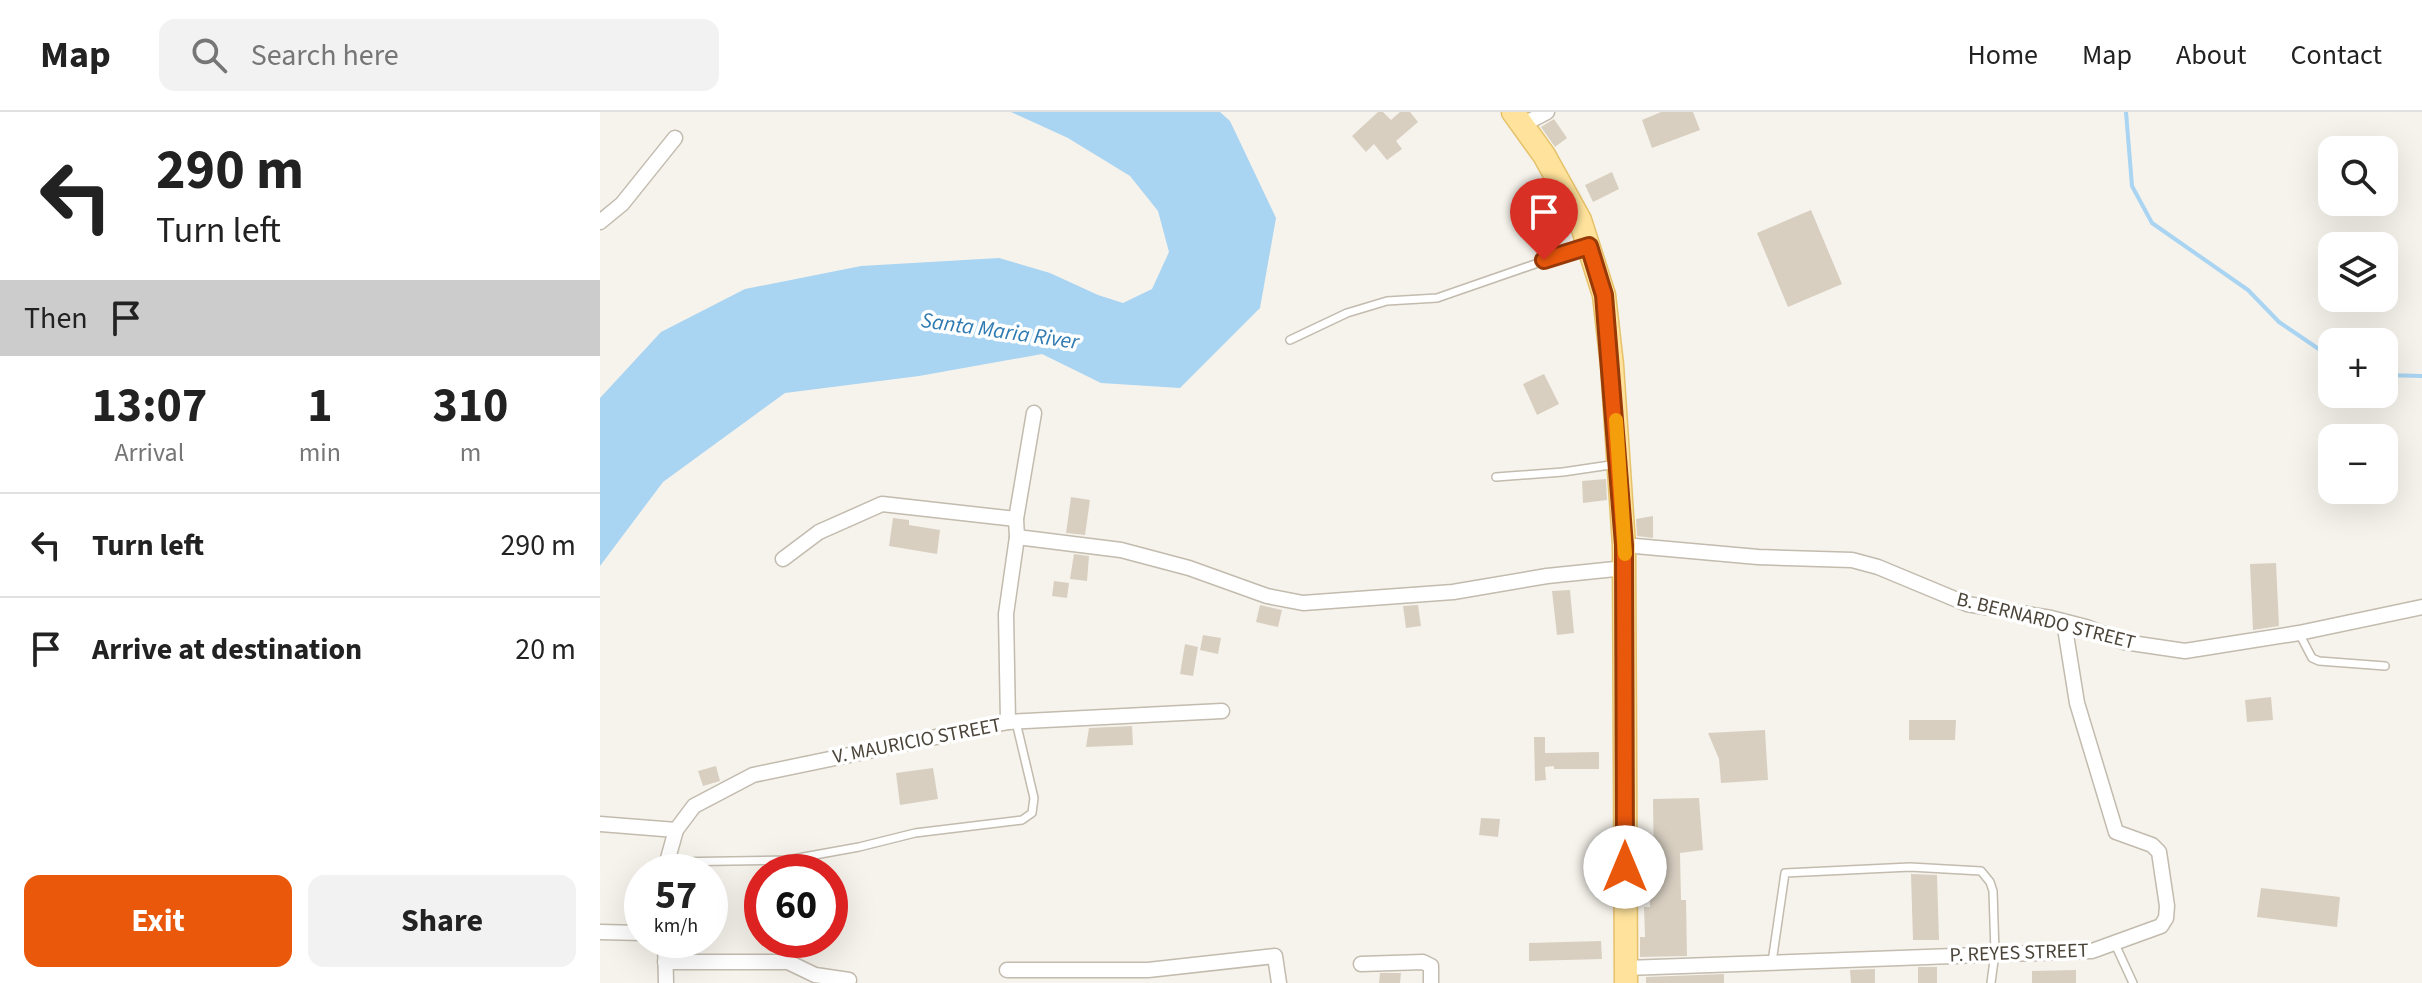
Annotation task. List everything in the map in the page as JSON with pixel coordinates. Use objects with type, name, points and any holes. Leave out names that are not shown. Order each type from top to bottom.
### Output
[{"type":"main road","points":[[1518,118],[1557,177],[1580,220],[1604,295],[1625,556],[1626,976]]},
{"type":"street","points":[[1518,118],[1547,112]]},
{"type":"street","points":[[600,222],[622,204],[675,138]]},
{"type":"street","points":[[1012,722],[1006,614],[1017,537],[1016,519],[1034,413]]},
{"type":"street","points":[[783,559],[819,532],[882,504],[1016,519]]},
{"type":"street","name":"B. BERNARDO STREET","points":[[1017,537],[1121,550],[1189,568],[1267,596],[1303,603],[1453,592],[1547,576],[1625,556],[1852,560],[1878,567],[1967,604],[2064,622],[2124,642],[2185,651],[2299,633],[2422,607]]},
{"type":"street","name":"P. REYES STREET","points":[[1626,976],[1772,964],[2092,951],[2161,926],[2166,918],[2167,906],[2159,852],[2152,845],[2116,832],[2077,703],[2064,622]]},
{"type":"street","name":"V. MAURICIO STREET","points":[[670,854],[676,830],[694,806],[753,775],[1012,722],[1222,711]]},
{"type":"street","points":[[600,824],[676,830]]},
{"type":"street","points":[[600,932],[624,933]]},
{"type":"street","points":[[1007,970],[1148,977],[1275,956],[1279,983]]},
{"type":"street","points":[[665,958],[666,983]]},
{"type":"street","points":[[665,962],[788,962],[815,975],[849,980]]},
{"type":"street","points":[[1361,964],[1423,962],[1431,966],[1431,983]]},
{"type":"lane","points":[[1290,340],[1347,313],[1387,301],[1437,298],[1589,246]]},
{"type":"lane","points":[[1496,477],[1619,464]]},
{"type":"lane","points":[[2299,633],[2312,658],[2319,661],[2385,666]]},
{"type":"lane","points":[[728,863],[787,860],[915,833],[1022,820],[1032,813],[1034,798],[1012,722]]},
{"type":"lane","points":[[1772,964],[1785,873],[1910,867],[1981,871],[1993,891],[1995,953],[1991,983]]},
{"type":"lane","points":[[2115,944],[2133,983]]},
{"type":"water","name":"Santa Maria River","points":[[1011,112],[1220,112],[1230,121],[1276,218],[1260,308],[1180,388],[1101,383],[1042,354],[919,376],[785,393],[663,482],[600,566],[600,398],[661,332],[745,289],[861,266],[999,258],[1050,273],[1123,303],[1152,289],[1169,252],[1158,211],[1130,176],[1068,138]]},
{"type":"building","points":[[1378,112],[1383,112],[1391,120],[1400,112],[1410,112],[1418,122],[1396,141],[1402,149],[1387,160],[1374,144],[1366,152],[1352,136]]},
{"type":"building","points":[[1661,112],[1693,112],[1700,130],[1652,148],[1642,120]]},
{"type":"building","points":[[1554,119],[1567,138],[1555,147],[1541,127]]},
{"type":"building","points":[[1612,172],[1619,189],[1593,202],[1585,185]]},
{"type":"building","points":[[1811,210],[1842,284],[1788,307],[1757,233]]},
{"type":"building","points":[[1544,374],[1559,404],[1537,415],[1523,384]]},
{"type":"building","points":[[1606,479],[1607,500],[1583,503],[1582,481]]},
{"type":"building","points":[[1071,497],[1090,500],[1085,535],[1066,533]]},
{"type":"building","points":[[1653,516],[1653,538],[1637,536],[1636,519]]},
{"type":"building","points":[[893,518],[909,520],[909,525],[940,530],[937,554],[889,546]]},
{"type":"building","points":[[1074,554],[1089,556],[1087,581],[1070,579]]},
{"type":"building","points":[[2276,563],[2279,626],[2253,630],[2250,564]]},
{"type":"building","points":[[1054,581],[1069,583],[1067,598],[1052,596]]},
{"type":"building","points":[[1570,590],[1574,633],[1557,635],[1552,591]]},
{"type":"building","points":[[1260,605],[1282,610],[1278,627],[1256,622]]},
{"type":"building","points":[[1418,605],[1421,626],[1406,628],[1403,606]]},
{"type":"building","points":[[1203,635],[1221,638],[1218,654],[1200,650]]},
{"type":"building","points":[[1185,644],[1198,647],[1193,676],[1180,674]]},
{"type":"building","points":[[2271,697],[2273,720],[2247,722],[2245,700]]},
{"type":"building","points":[[1909,720],[1956,720],[1955,740],[1909,740]]},
{"type":"building","points":[[1132,726],[1133,745],[1086,747],[1089,728]]},
{"type":"building","points":[[1765,730],[1768,780],[1721,783],[1719,759],[1708,733]]},
{"type":"building","points":[[1534,737],[1545,737],[1545,753],[1599,752],[1599,769],[1545,767],[1546,780],[1535,781]]},
{"type":"building","points":[[716,766],[720,781],[703,786],[698,771]]},
{"type":"building","points":[[933,768],[938,799],[900,805],[896,773]]},
{"type":"building","points":[[1699,798],[1703,850],[1680,853],[1681,900],[1686,900],[1687,956],[1640,957],[1640,937],[1645,937],[1644,907],[1650,907],[1650,876],[1654,876],[1653,799]]},
{"type":"building","points":[[1481,818],[1500,819],[1498,837],[1479,835]]},
{"type":"building","points":[[1611,846],[1612,896],[1599,897],[1598,875],[1594,875],[1594,847]]},
{"type":"building","points":[[1911,874],[1937,875],[1939,940],[1913,940]]},
{"type":"building","points":[[2261,888],[2340,897],[2337,927],[2257,917]]},
{"type":"building","points":[[1601,941],[1602,959],[1529,961],[1529,943]]},
{"type":"building","points":[[1918,967],[1937,967],[1937,983],[1918,983]]},
{"type":"building","points":[[1875,969],[1875,983],[1851,983],[1850,970]]},
{"type":"building","points":[[2076,970],[2076,983],[2032,983],[2032,971]]},
{"type":"building","points":[[1380,973],[1401,973],[1400,983],[1379,983]]},
{"type":"building","points":[[1724,974],[1724,983],[1646,983],[1646,977]]},
{"type":"waterway","points":[[2126,112],[2132,186],[2152,223],[2248,290],[2279,322],[2318,348]]},
{"type":"waterway","points":[[2398,375],[2422,376]]},
{"type":"slow traffic","points":[[1616,420],[1625,554]]},
{"type":"route","points":[[1544,260],[1589,246],[1604,295],[1624,545],[1625,867]]}]
